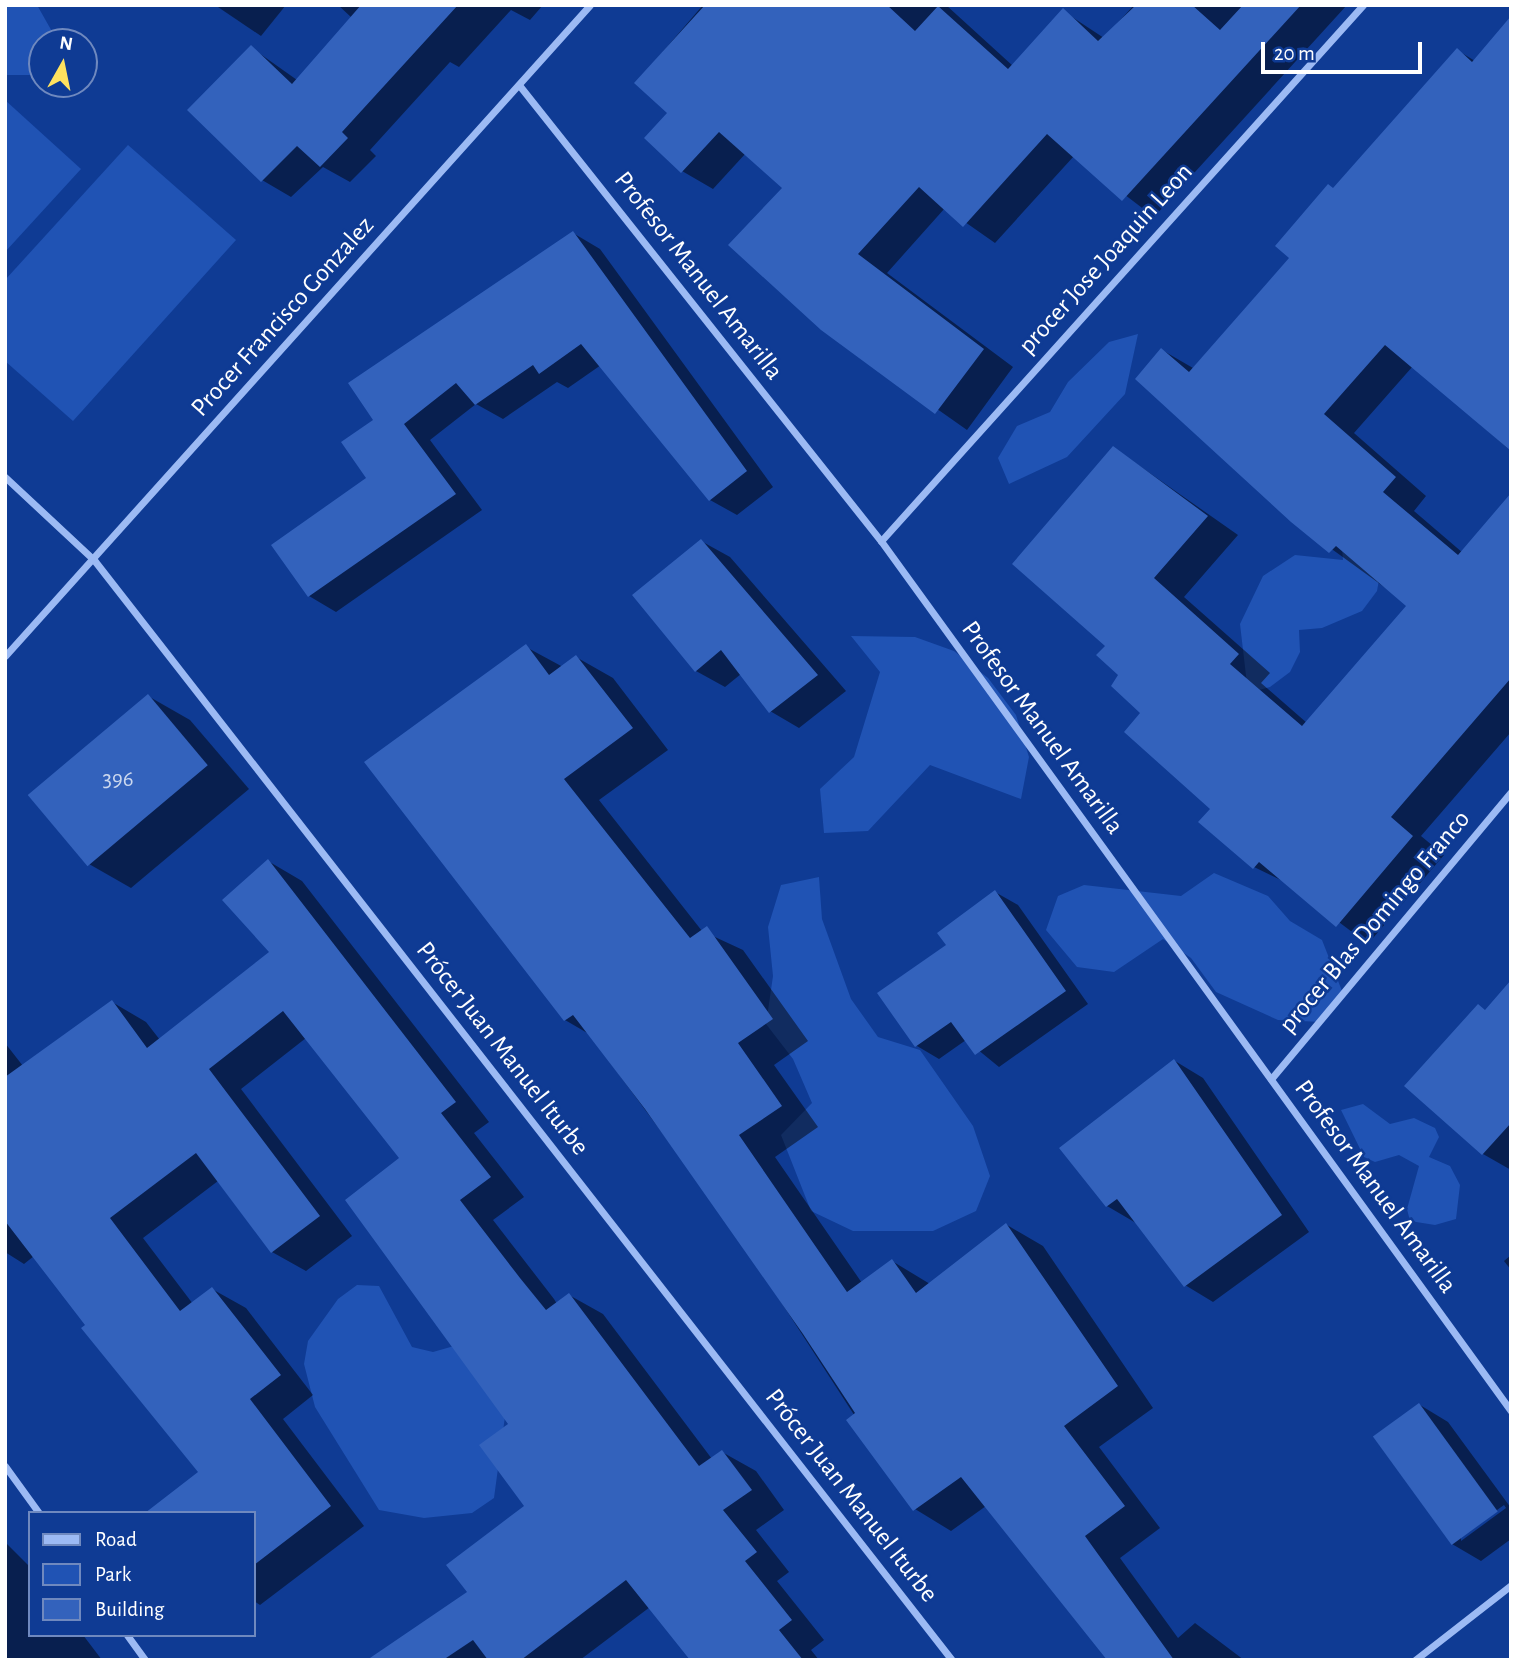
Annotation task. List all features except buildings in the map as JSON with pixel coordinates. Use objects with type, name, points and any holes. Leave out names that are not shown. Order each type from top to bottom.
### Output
[{"type":"street","name":"Procer Francisco Gonzalez","points":[[5,656],[590,5]]},
{"type":"street","name":"procer Jose Joaquin Leon","points":[[881,541],[1363,5]]},
{"type":"street","name":"Profesor Manuel Amarilla","points":[[519,85],[881,541],[1511,1411]]},
{"type":"street","name":"Prócer Juan Manuel Iturbe","points":[[5,477],[94,560],[952,1660]]},
{"type":"street","name":"procer Blas Domingo Franco","points":[[1270,1079],[1511,792]]},
{"type":"street","points":[[5,1466],[38,1511]]},
{"type":"street","points":[[1415,1660],[1511,1586]]},
{"type":"street","points":[[128,1637],[145,1660]]},
{"type":"green space","points":[[5,5],[37,5],[50,28],[28,28],[28,75],[5,75]]},
{"type":"green space","points":[[5,100],[81,169],[5,252]]},
{"type":"green space","points":[[128,145],[236,240],[73,421],[5,361],[5,280]]},
{"type":"green space","points":[[1138,334],[1125,394],[1067,457],[1009,484],[998,458],[1017,426],[1050,412],[1068,382],[1109,342]]},
{"type":"green space","points":[[1341,538],[1385,546],[1377,591],[1362,611],[1322,628],[1299,630],[1300,652],[1290,672],[1270,687],[1248,693],[1240,624],[1263,576],[1295,555],[1343,560]]},
{"type":"green space","points":[[851,636],[915,637],[954,651],[988,678],[1016,715],[1029,757],[1021,799],[930,765],[868,831],[824,833],[820,789],[854,757],[880,672]]},
{"type":"green space","points":[[1214,873],[1268,896],[1290,921],[1322,940],[1344,996],[1322,1022],[1278,1020],[1216,992],[1191,958],[1163,939],[1114,972],[1077,967],[1046,930],[1058,896],[1084,885],[1181,896]]},
{"type":"green space","points":[[819,877],[822,919],[851,999],[878,1037],[920,1050],[973,1126],[990,1176],[976,1211],[933,1231],[853,1231],[811,1211],[781,1135],[812,1103],[793,1059],[766,1024],[773,976],[768,927],[781,885]]},
{"type":"green space","points":[[1363,1104],[1390,1124],[1414,1118],[1435,1128],[1439,1137],[1429,1157],[1450,1166],[1460,1185],[1456,1219],[1435,1225],[1410,1221],[1407,1209],[1419,1166],[1399,1155],[1375,1162],[1364,1157],[1341,1110]]},
{"type":"green space","points":[[357,1285],[379,1286],[412,1347],[433,1352],[454,1346],[506,1409],[494,1498],[472,1513],[424,1518],[379,1510],[315,1407],[304,1364],[308,1341],[338,1299]]}]
